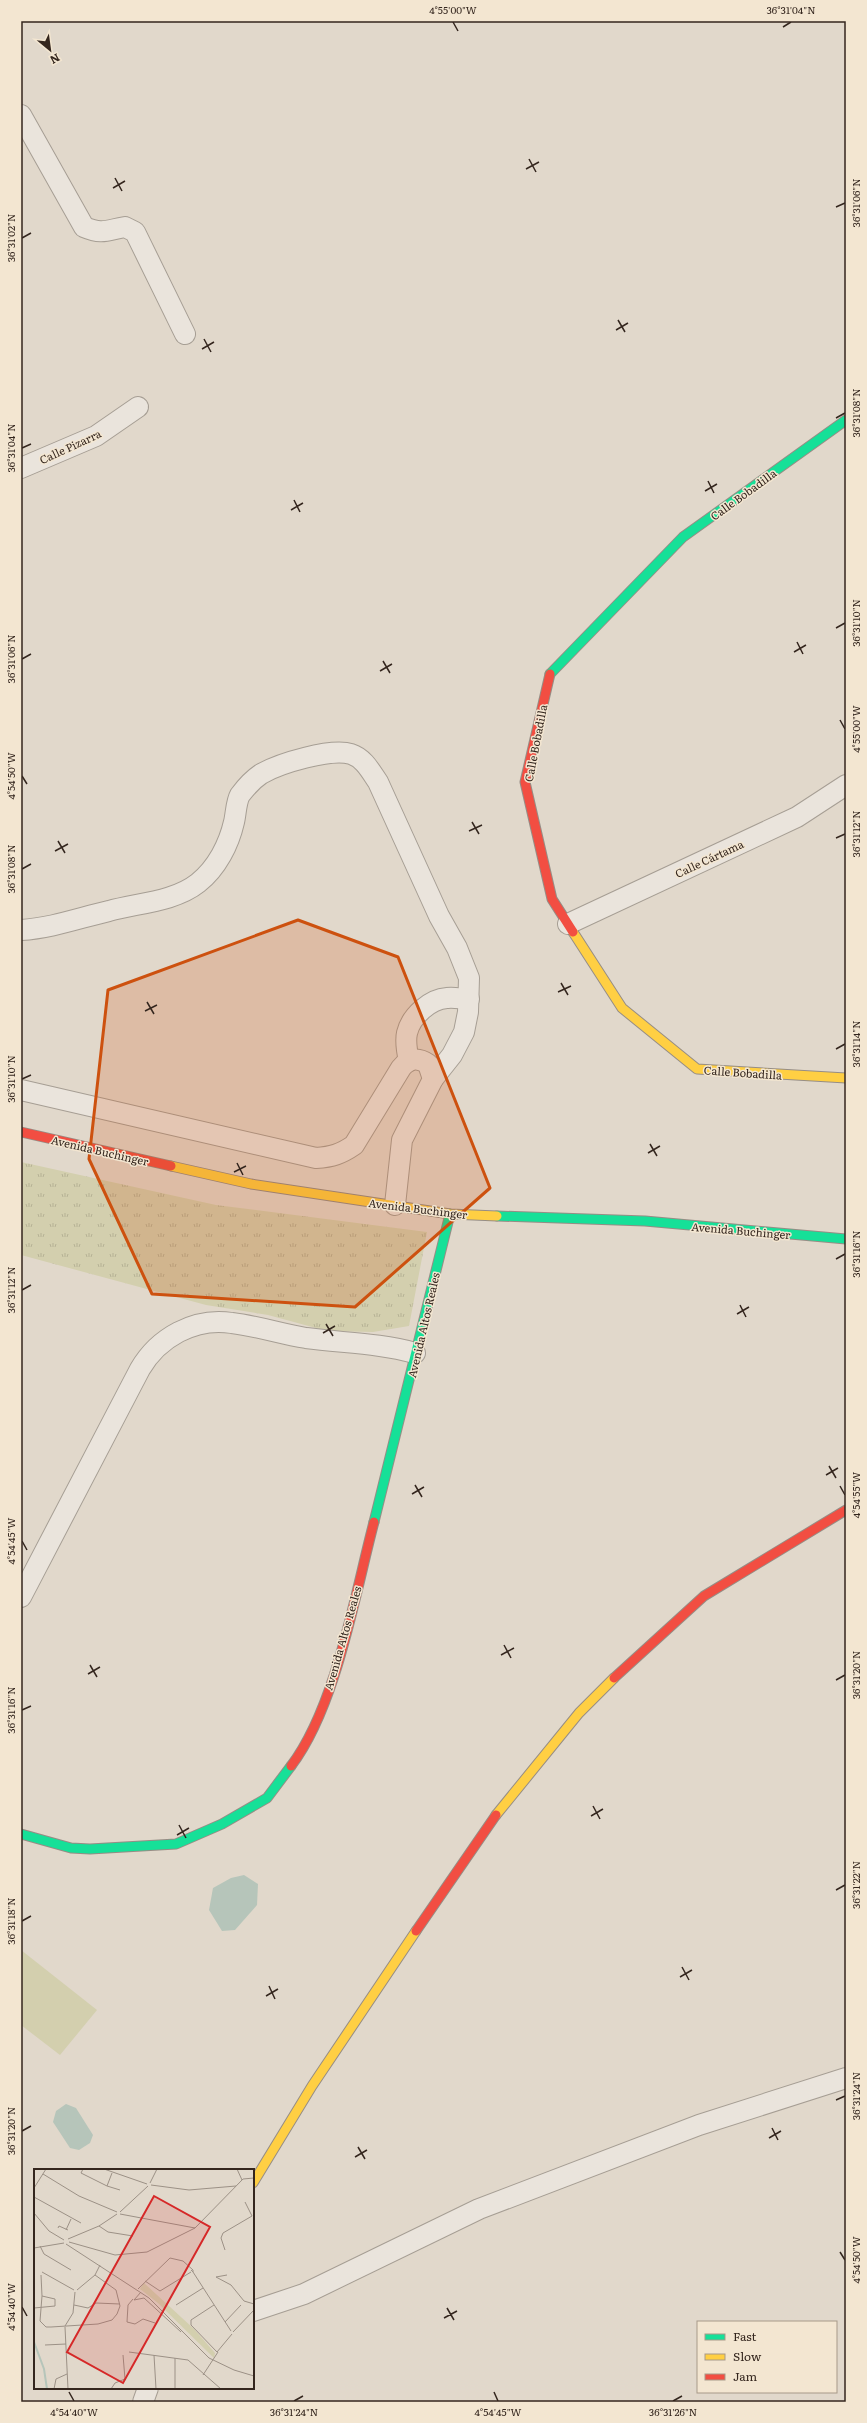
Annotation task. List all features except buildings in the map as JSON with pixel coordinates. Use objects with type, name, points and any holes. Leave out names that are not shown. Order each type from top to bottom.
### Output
[{"type":"street","points":[[21,115],[84,227],[94,231],[106,232],[125,227],[135,232],[185,334]]},
{"type":"street","name":"Calle Pizarra","points":[[21,468],[96,436],[138,407]]},
{"type":"street","name":"Calle Bobadilla","points":[[846,420],[682,537],[550,673],[525,782],[552,899],[622,1008],[697,1069],[846,1078]]},
{"type":"street","points":[[21,930],[62,924],[155,901],[184,891],[198,883],[215,865],[227,846],[239,797],[249,784],[262,774],[278,767],[336,752],[353,754],[368,766],[378,782],[439,916],[466,966],[469,978],[469,999],[464,1032],[452,1055],[433,1079],[402,1140],[395,1206]]},
{"type":"street","name":"Calle Cártama","points":[[568,924],[797,817],[846,785]]},
{"type":"street","points":[[409,1061],[407,1032],[420,1012],[428,1004],[443,999],[469,999]]},
{"type":"street","points":[[21,1090],[316,1158],[330,1157],[342,1153],[354,1145],[401,1068],[409,1061],[419,1059],[428,1064],[433,1079]]},
{"type":"street","name":"Avenida Buchinger","points":[[21,1132],[252,1184],[450,1214],[646,1221],[846,1239]]},
{"type":"street","name":"Avenida Altos Reales","points":[[21,1834],[71,1848],[90,1849],[176,1844],[222,1824],[268,1798],[304,1749],[333,1678],[408,1390],[415,1353],[450,1214]]},
{"type":"street","points":[[21,1597],[140,1369],[149,1353],[164,1340],[186,1328],[197,1325],[209,1322],[231,1322],[302,1337],[346,1343],[384,1345],[415,1353]]},
{"type":"street","points":[[254,2181],[312,2086],[489,1823],[579,1713],[638,1654],[704,1596],[846,1510]]},
{"type":"street","points":[[254,2311],[304,2294],[479,2209],[699,2125],[846,2078]]},
{"type":"street","points":[[143,2402],[148,2389]]},
{"type":"highlighted area","points":[[298,920],[398,957],[490,1188],[355,1307],[152,1294],[89,1159],[108,990]]},
{"type":"green space","points":[[21,1162],[216,1205],[427,1232],[409,1326],[373,1332],[327,1331],[268,1315],[206,1305],[21,1255]]},
{"type":"green space","points":[[21,1950],[97,2010],[60,2055],[21,2025]]},
{"type":"shaded area","points":[[244,1875],[258,1884],[257,1905],[235,1930],[222,1931],[209,1910],[213,1888],[231,1878]]},
{"type":"shaded area","points":[[66,2104],[76,2108],[93,2135],[90,2143],[79,2150],[70,2148],[53,2122],[56,2111]]},
{"type":"traffic: fast","points":[[550,674],[683,537],[846,420]]},
{"type":"traffic: fast","points":[[374,1522],[450,1214]]},
{"type":"traffic: fast","points":[[497,1216],[645,1221],[846,1239]]},
{"type":"traffic: fast","points":[[21,1834],[71,1848],[90,1849],[176,1844],[222,1824],[267,1798],[291,1766]]},
{"type":"traffic: slow","points":[[573,932],[622,1008],[697,1069],[846,1078]]},
{"type":"traffic: slow","points":[[171,1166],[251,1184],[450,1214],[497,1216]]},
{"type":"traffic: slow","points":[[496,1815],[579,1713],[614,1678]]},
{"type":"traffic: slow","points":[[254,2181],[312,2086],[416,1931]]},
{"type":"traffic: jam","points":[[550,674],[525,782],[552,899],[573,932]]},
{"type":"traffic: jam","points":[[21,1132],[171,1166]]},
{"type":"traffic: jam","points":[[614,1678],[704,1596],[846,1510]]},
{"type":"traffic: jam","points":[[291,1766],[307,1742],[332,1682],[351,1615],[374,1522]]},
{"type":"traffic: jam","points":[[416,1931],[496,1815]]}]
